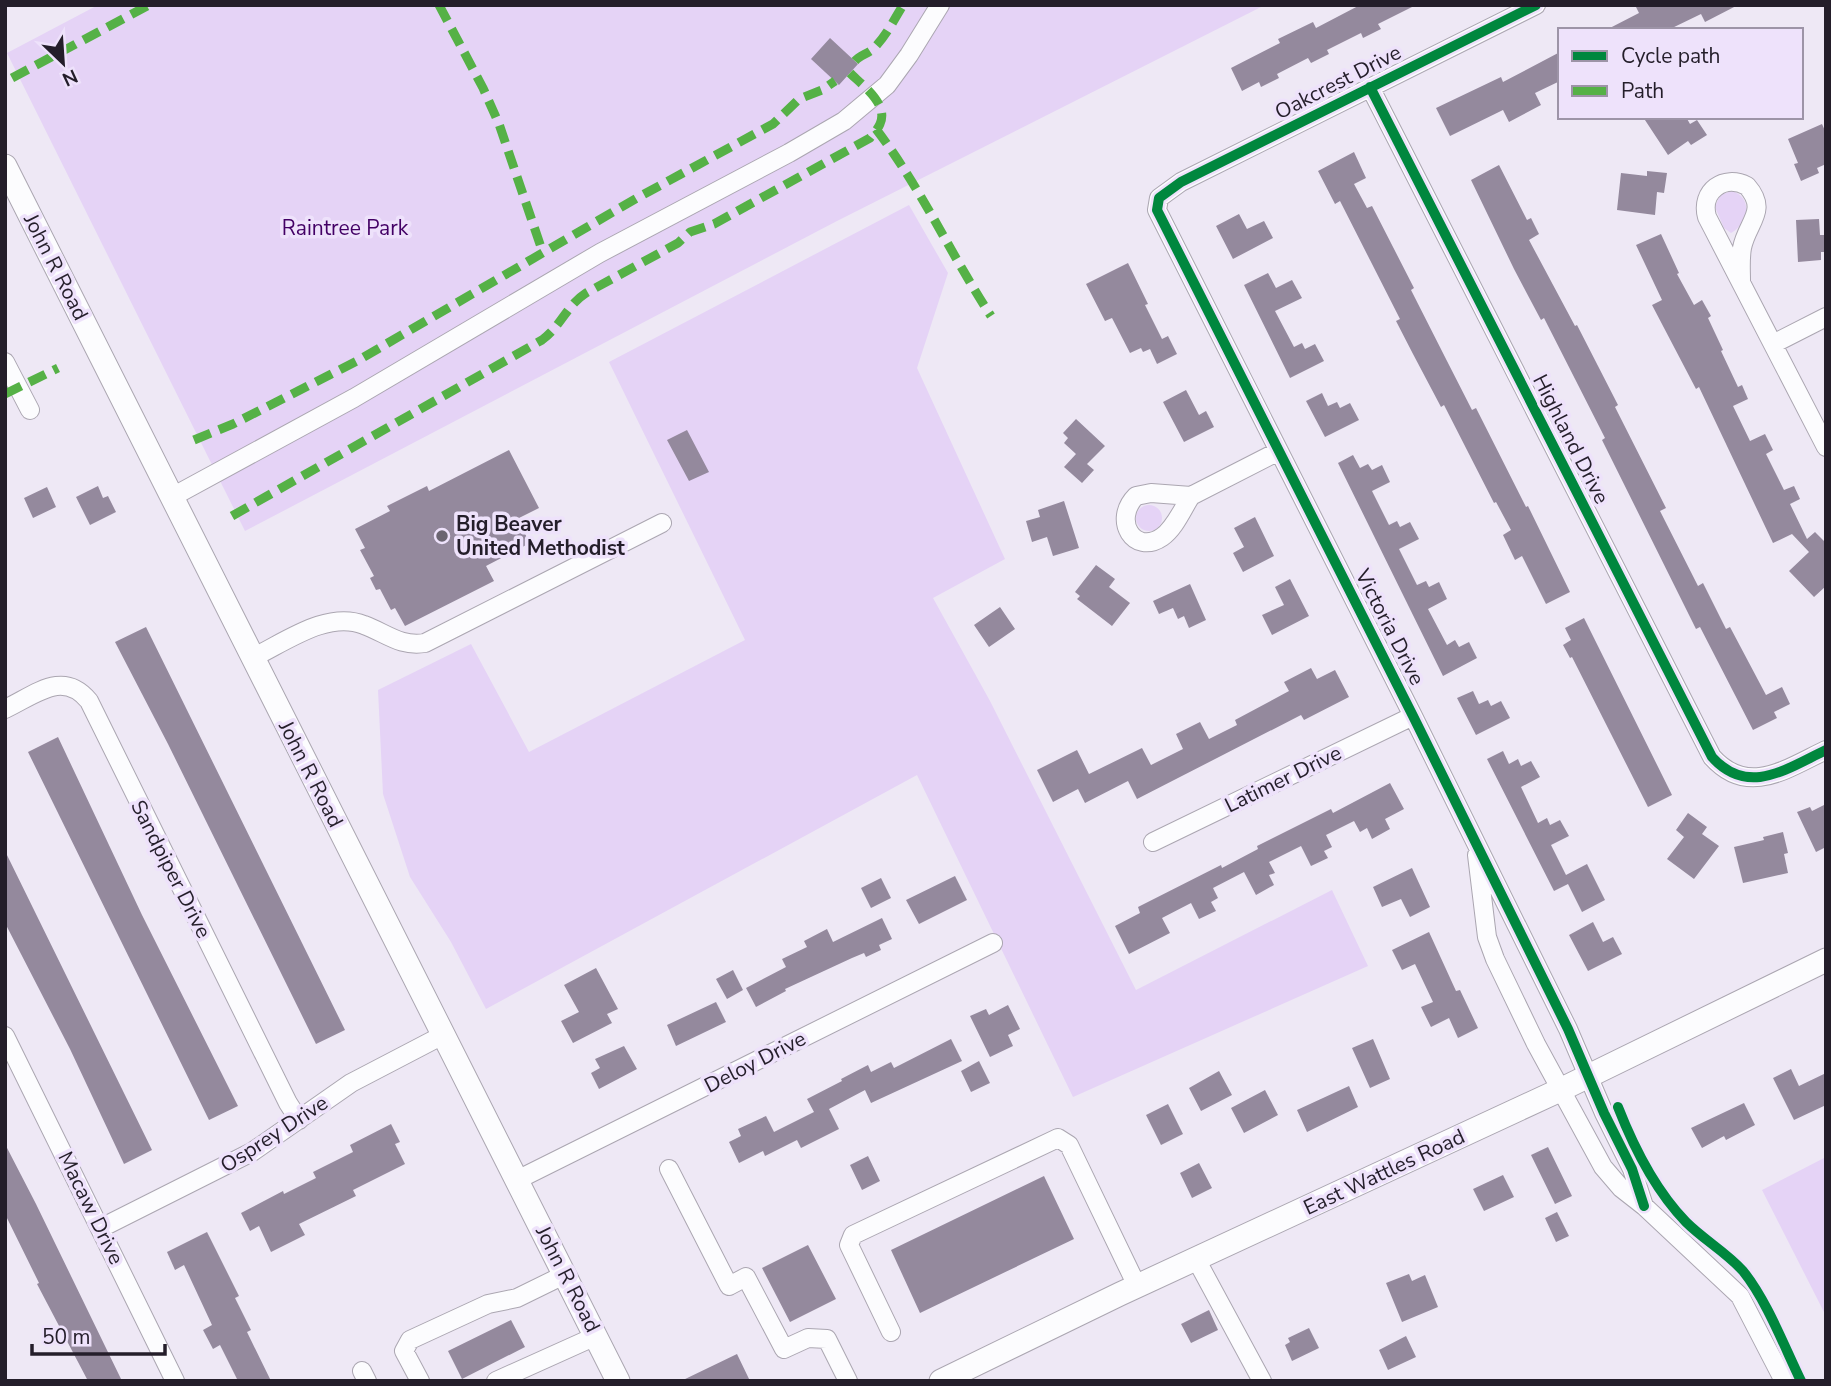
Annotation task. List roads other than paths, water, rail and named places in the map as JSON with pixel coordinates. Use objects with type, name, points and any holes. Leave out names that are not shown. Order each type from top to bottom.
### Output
[{"type":"main road","name":"John R Road","points":[[5,166],[618,1381]]},
{"type":"main road","name":"East Wattles Road","points":[[941,1381],[1137,1286],[1560,1090],[1826,960]]},
{"type":"street","points":[[172,497],[355,398],[600,253],[844,121],[887,85],[940,5]]},
{"type":"street","name":"Oakcrest Drive","points":[[1159,198],[1181,182],[1536,5]]},
{"type":"street","name":"Highland Drive","points":[[1370,87],[1712,757],[1730,773],[1749,779],[1787,769],[1826,750]]},
{"type":"street","points":[[1741,281],[1742,246],[1758,210],[1747,186],[1730,182],[1713,189],[1707,198],[1706,211],[1741,281],[1773,344],[1826,447]]},
{"type":"street","name":"Victoria Drive","points":[[1159,198],[1159,218],[1413,716],[1568,1029],[1632,1169],[1644,1206]]},
{"type":"street","points":[[1773,344],[1826,317]]},
{"type":"street","points":[[5,362],[30,410]]},
{"type":"street","points":[[1191,496],[1279,451]]},
{"type":"street","points":[[252,658],[313,628],[338,622],[360,623],[403,643],[425,643],[662,523]]},
{"type":"street","name":"Sandpiper Drive","points":[[5,709],[60,685],[72,686],[89,701],[288,1103],[299,1120]]},
{"type":"street","name":"Latimer Drive","points":[[1153,842],[1413,716]]},
{"type":"street","name":"Victoria Drive","points":[[1475,841],[1487,937],[1495,959],[1560,1090],[1603,1167],[1620,1188],[1644,1206],[1740,1296],[1784,1381]]},
{"type":"street","name":"Deloy Drive","points":[[517,1180],[993,943]]},
{"type":"street","name":"Osprey Drive","points":[[101,1228],[242,1158],[351,1083],[445,1034]]},
{"type":"street","name":"Macaw Drive","points":[[5,1036],[175,1381]]},
{"type":"street","points":[[891,1332],[849,1245],[853,1235],[1058,1138],[1069,1145],[1137,1286]]},
{"type":"street","points":[[669,1169],[729,1286],[746,1277],[784,1349],[808,1338],[827,1339],[848,1381]]},
{"type":"street","points":[[1196,1259],[1262,1381]]},
{"type":"street","points":[[420,1381],[404,1351],[410,1340],[488,1304],[517,1298],[566,1274]]},
{"type":"street","points":[[496,1381],[522,1375],[596,1336]]},
{"type":"place","name":"Big Beaver United Methodist","points":[[442,536]]},
{"type":"park label","name":"Raintree Park","points":[[345,228]]}]
